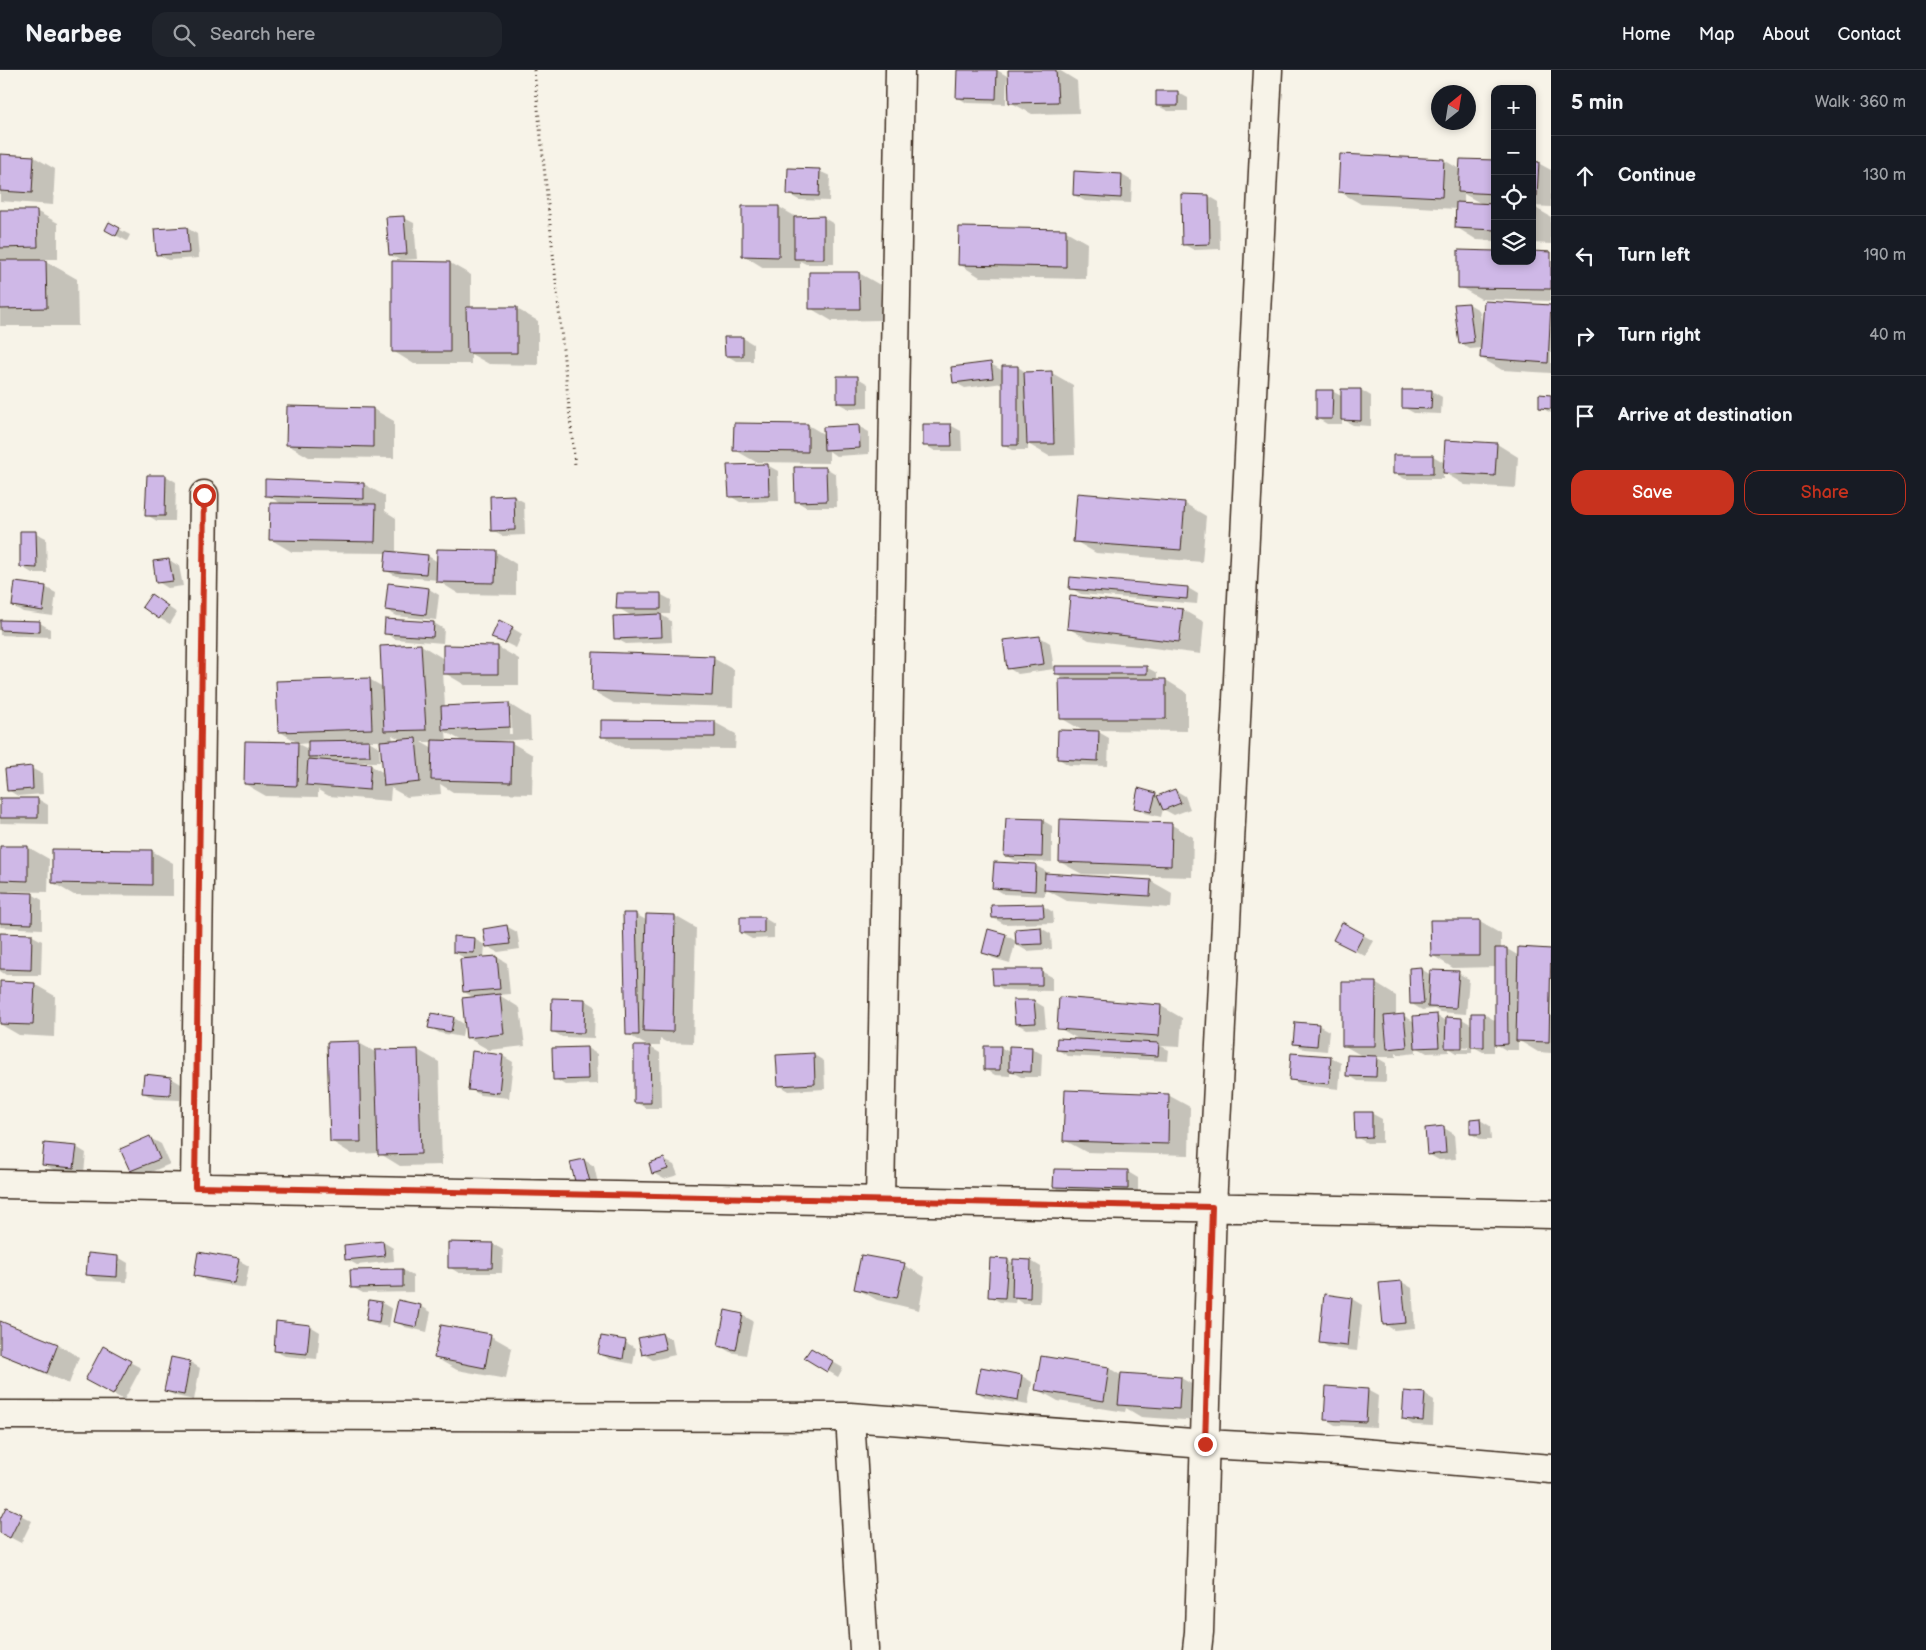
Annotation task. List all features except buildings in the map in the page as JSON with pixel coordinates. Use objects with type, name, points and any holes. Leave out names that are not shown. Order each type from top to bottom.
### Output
[{"type":"street","points":[[880,1200],[900,70]]},
{"type":"street","points":[[1197,1650],[1212,1207],[1268,70]]},
{"type":"street","points":[[195,1187],[204,495]]},
{"type":"street","points":[[0,1184],[1551,1214]]},
{"type":"street","points":[[0,1415],[850,1416],[1205,1444],[1339,1451],[1551,1469]]},
{"type":"street","points":[[850,1416],[864,1650]]},
{"type":"path","points":[[534,70],[575,465]]},
{"type":"route","points":[[204,495],[195,1187],[1212,1207],[1205,1444]]}]
